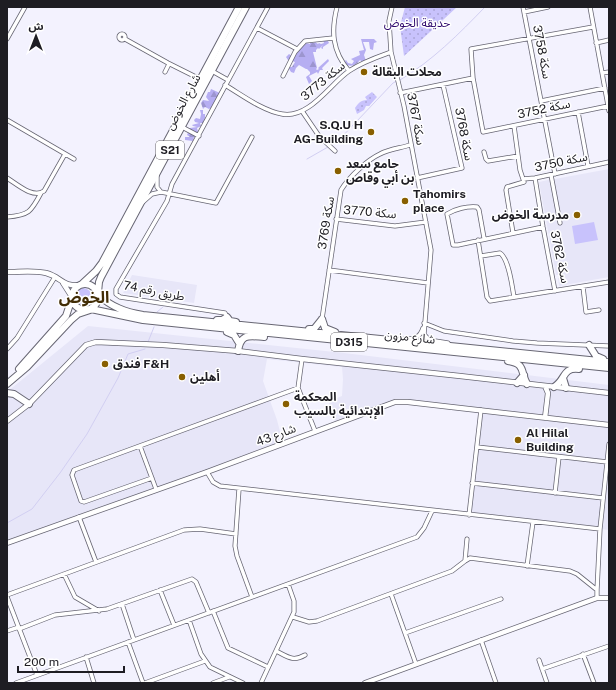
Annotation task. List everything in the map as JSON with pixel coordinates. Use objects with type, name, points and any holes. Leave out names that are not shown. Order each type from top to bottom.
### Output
[{"type":"main road","name":"شارع الخوض","points":[[98,294],[101,277],[246,7]]},
{"type":"main road","name":"شارع الخوض","points":[[82,284],[102,263],[236,8]]},
{"type":"main road","points":[[82,284],[90,285],[98,294]]},
{"type":"main road","name":"S21","points":[[7,380],[18,370],[66,316],[75,289],[82,284]]},
{"type":"main road","name":"S21","points":[[90,309],[97,303],[98,294]]},
{"type":"main road","name":"شارع مزون","points":[[98,294],[112,306],[127,312],[200,321],[384,339],[609,369]]},
{"type":"main road","points":[[72,297],[73,302],[78,308],[86,310],[90,309]]},
{"type":"main road","points":[[7,384],[27,367],[71,320],[78,314],[90,309]]},
{"type":"main road","name":"شارع مزون","points":[[90,309],[100,310],[132,319],[186,325],[297,336],[609,361]]},
{"type":"main road","points":[[200,321],[222,320],[227,317],[233,322],[271,328],[314,329],[322,319]]},
{"type":"main road","points":[[322,319],[323,326],[330,331],[358,337]]},
{"type":"main road","points":[[186,325],[196,329],[232,333],[236,336],[239,343],[238,351]]},
{"type":"main road","points":[[239,343],[247,336],[286,338],[297,336]]},
{"type":"main road","points":[[589,345],[596,355],[609,361]]},
{"type":"main road","points":[[596,355],[595,349],[597,346]]},
{"type":"main road","points":[[465,350],[472,357],[516,363],[521,367],[527,384]]},
{"type":"main road","points":[[554,387],[559,384],[567,371],[574,368],[609,369]]},
{"type":"main road","points":[[517,383],[524,375]]},
{"type":"main road","points":[[563,378],[566,388]]},
{"type":"main road","points":[[7,393],[14,394],[29,404]]},
{"type":"street","points":[[7,39],[25,7]]},
{"type":"street","name":"طريق رقم 74","points":[[227,317],[225,313],[120,297],[116,294],[116,289],[167,201],[172,184],[268,7]]},
{"type":"street","points":[[337,7],[334,17],[333,38],[340,59],[349,71]]},
{"type":"street","name":"سكة 3767","points":[[392,7],[389,21],[391,52],[431,250],[424,323]]},
{"type":"street","name":"سكة 3758","points":[[523,7],[541,101],[560,223]]},
{"type":"street","points":[[524,12],[548,7]]},
{"type":"street","points":[[590,7],[609,111]]},
{"type":"street","points":[[400,93],[473,78],[471,49],[593,26]]},
{"type":"street","points":[[256,28],[297,49]]},
{"type":"street","points":[[283,76],[297,49],[305,41],[310,39],[333,38]]},
{"type":"street","points":[[125,39],[169,64],[200,79]]},
{"type":"street","points":[[596,43],[609,40]]},
{"type":"street","name":"سكة 3773","points":[[225,85],[274,112],[284,115],[297,113],[318,100],[349,71],[368,61],[391,52]]},
{"type":"street","points":[[165,72],[169,64]]},
{"type":"street","points":[[212,71],[228,80]]},
{"type":"street","points":[[602,73],[609,72]]},
{"type":"street","name":"سكة 3752","points":[[473,78],[483,132],[608,106]]},
{"type":"street","name":"سكة 3768","points":[[417,178],[462,168],[443,85]]},
{"type":"street","points":[[541,101],[605,88]]},
{"type":"street","points":[[302,111],[319,136],[335,151]]},
{"type":"street","points":[[578,112],[588,166]]},
{"type":"street","points":[[7,120],[74,159]]},
{"type":"street","name":"سكة 3750","points":[[514,126],[521,173],[524,179],[536,178],[609,162]]},
{"type":"street","points":[[182,127],[199,136]]},
{"type":"street","points":[[141,205],[149,196],[161,192],[216,203],[252,137]]},
{"type":"street","name":"سكة 3769","points":[[322,319],[341,190],[348,180],[373,158],[385,152],[410,145]]},
{"type":"street","points":[[484,152],[488,161],[518,156]]},
{"type":"street","points":[[7,217],[19,216],[28,213],[34,207],[65,154]]},
{"type":"street","points":[[157,174],[158,188],[161,192]]},
{"type":"street","points":[[7,178],[32,193],[41,193]]},
{"type":"street","name":"سكة 3762","points":[[536,178],[555,291],[609,282]]},
{"type":"street","points":[[513,233],[506,190],[507,187],[524,182],[524,179]]},
{"type":"street","points":[[484,238],[477,206],[453,211],[447,214],[453,245],[543,226]]},
{"type":"street","name":"سكة 3770","points":[[336,219],[395,226],[426,222]]},
{"type":"street","points":[[478,240],[488,300],[490,301],[555,291]]},
{"type":"street","points":[[481,256],[500,253],[503,255],[507,265],[514,297]]},
{"type":"street","points":[[329,270],[428,283]]},
{"type":"street","points":[[7,272],[40,272],[55,277],[71,286],[82,284]]},
{"type":"street","points":[[7,349],[17,338],[55,277]]},
{"type":"street","points":[[61,281],[68,289],[72,297]]},
{"type":"street","name":"سكة 3762","points":[[583,287],[586,312],[599,310]]},
{"type":"street","points":[[384,339],[414,338],[421,333],[424,323]]},
{"type":"street","points":[[424,323],[444,331],[478,336],[537,343],[609,346]]},
{"type":"street","points":[[424,323],[424,334],[428,339],[465,350]]},
{"type":"street","points":[[7,421],[29,404],[86,345],[96,342],[163,345],[238,351],[609,393]]},
{"type":"street","points":[[302,359],[298,388],[316,431]]},
{"type":"street","points":[[545,386],[548,393],[545,418]]},
{"type":"street","points":[[548,393],[554,387]]},
{"type":"street","points":[[152,478],[84,502],[81,501],[72,476],[73,470],[298,388]]},
{"type":"street","name":"شارع 43","points":[[7,543],[207,472],[395,402],[402,401],[609,425]]},
{"type":"street","points":[[469,515],[481,410]]},
{"type":"street","points":[[597,598],[596,590],[600,529],[609,444]]},
{"type":"street","points":[[140,446],[156,489]]},
{"type":"street","points":[[477,447],[607,462]]},
{"type":"street","points":[[555,493],[559,457]]},
{"type":"street","points":[[207,472],[215,484],[239,489],[600,529]]},
{"type":"street","points":[[472,484],[603,498]]},
{"type":"street","points":[[239,489],[235,546],[236,556],[252,597]]},
{"type":"street","points":[[16,683],[25,682],[37,675],[417,537],[424,528],[432,511]]},
{"type":"street","points":[[79,517],[96,562]]},
{"type":"street","points":[[527,566],[533,522]]},
{"type":"street","points":[[37,675],[7,596],[184,530],[200,529],[236,534]]},
{"type":"street","points":[[465,561],[467,538]]},
{"type":"street","points":[[293,617],[309,622],[317,621],[452,571],[470,558],[570,571],[577,574],[596,590]]},
{"type":"street","points":[[64,574],[75,596],[99,611]]},
{"type":"street","points":[[7,631],[55,615],[99,611],[190,579],[194,580],[209,613]]},
{"type":"street","points":[[261,683],[293,617],[294,601],[288,584]]},
{"type":"street","points":[[160,590],[174,625]]},
{"type":"street","points":[[392,594],[416,664]]},
{"type":"street","points":[[365,683],[597,598],[609,598]]},
{"type":"street","points":[[405,633],[501,599]]},
{"type":"street","points":[[122,604],[134,640]]},
{"type":"street","points":[[214,611],[228,648],[268,667]]},
{"type":"street","points":[[189,620],[205,661],[210,667],[243,683]]},
{"type":"street","points":[[481,640],[496,683]]},
{"type":"street","points":[[128,642],[144,683],[205,661]]},
{"type":"street","points":[[542,669],[609,646]]},
{"type":"street","points":[[276,651],[292,659],[298,659],[306,655]]},
{"type":"street","points":[[583,654],[594,683]]},
{"type":"street","points":[[86,657],[94,683]]},
{"type":"street","points":[[539,660],[547,683]]},
{"type":"street","points":[[213,683],[230,677]]},
{"type":"shaded area","name":"مدرسة الخوض","points":[[609,169],[609,277],[559,286],[558,278],[561,278],[560,275],[556,275],[539,182]]},
{"type":"shaded area","points":[[132,275],[197,285],[194,303],[123,293]]},
{"type":"shaded area","points":[[88,326],[344,353],[609,385],[609,530],[469,515],[481,410],[391,403],[335,421],[329,403],[332,400],[342,396],[342,367],[267,359],[263,381],[277,420],[283,443],[7,543],[7,392]]},
{"type":"green space","name":"حديقة الخوض","points":[[405,7],[457,7],[404,56],[400,26]]},
{"type":"green space","points":[[361,39],[374,39],[377,42],[374,43],[373,50],[370,49],[369,42],[363,42],[366,50],[364,55],[366,61],[362,62],[360,60],[355,65],[347,65],[346,60],[348,63],[352,64],[354,61],[351,59],[360,55],[359,51],[364,50]]},
{"type":"green space","points":[[323,40],[328,41],[329,43],[323,47],[323,49],[321,48],[323,45],[316,50],[316,52],[313,52],[316,69],[319,69],[318,68],[328,59],[329,61],[322,68],[323,70],[320,70],[318,74],[317,72],[309,76],[312,81],[309,84],[306,77],[310,74],[310,72],[299,65],[294,73],[291,72],[288,67],[292,67],[295,62],[288,60],[286,57],[289,54],[292,56],[294,52],[298,52],[300,46],[306,43],[310,44],[310,42],[315,42],[321,44],[324,43]]},
{"type":"green space","points":[[211,89],[220,93],[211,108],[209,109],[205,107],[203,109],[201,103],[203,100],[209,101],[206,97]]},
{"type":"green space","points":[[372,92],[377,97],[369,106],[366,106],[364,110],[357,114],[355,108],[361,101],[367,100],[365,97]]},
{"type":"green space","points":[[200,110],[203,110],[203,114],[205,114],[203,123],[200,123],[201,126],[197,128],[198,132],[195,133],[196,136],[194,137],[193,141],[185,140],[185,137],[190,137],[187,135],[190,128],[197,127],[192,125],[199,123],[195,122],[194,120],[196,118],[200,119]]},
{"type":"green space","points":[[594,222],[598,240],[575,244],[572,226]]},
{"type":"green space","points":[[83,288],[89,291],[92,297],[89,303],[83,306],[77,303],[74,297],[77,291]]},
{"type":"waterway","points":[[400,80],[412,73],[434,56],[485,7]]},
{"type":"waterway","points":[[333,144],[338,141],[393,83],[397,81]]},
{"type":"waterway","points":[[307,159],[328,147]]},
{"type":"waterway","points":[[157,312],[163,307]]},
{"type":"waterway","points":[[148,342],[154,327]]},
{"type":"waterway","points":[[7,523],[32,509],[60,473],[87,434],[118,378],[128,354],[145,349]]},
{"type":"place","name":"محلات البقالة","points":[[364,72]]},
{"type":"place","name":"S.Q.U H AG-Building","points":[[371,132]]},
{"type":"place","name":"جامع سعد بن أبي وقاص","points":[[338,171]]},
{"type":"place","name":"Tahomirs place","points":[[405,201]]},
{"type":"place","name":"مدرسة الخوض","points":[[577,215]]},
{"type":"place","name":"فندق F&H","points":[[105,364]]},
{"type":"place","name":"أهلين","points":[[182,377]]},
{"type":"place","name":"المحكمة الإبتدائية بالسيب","points":[[286,404]]},
{"type":"place","name":"Al Hilal Building","points":[[518,440]]},
{"type":"district","name":"الخوض","points":[[84,297]]}]
